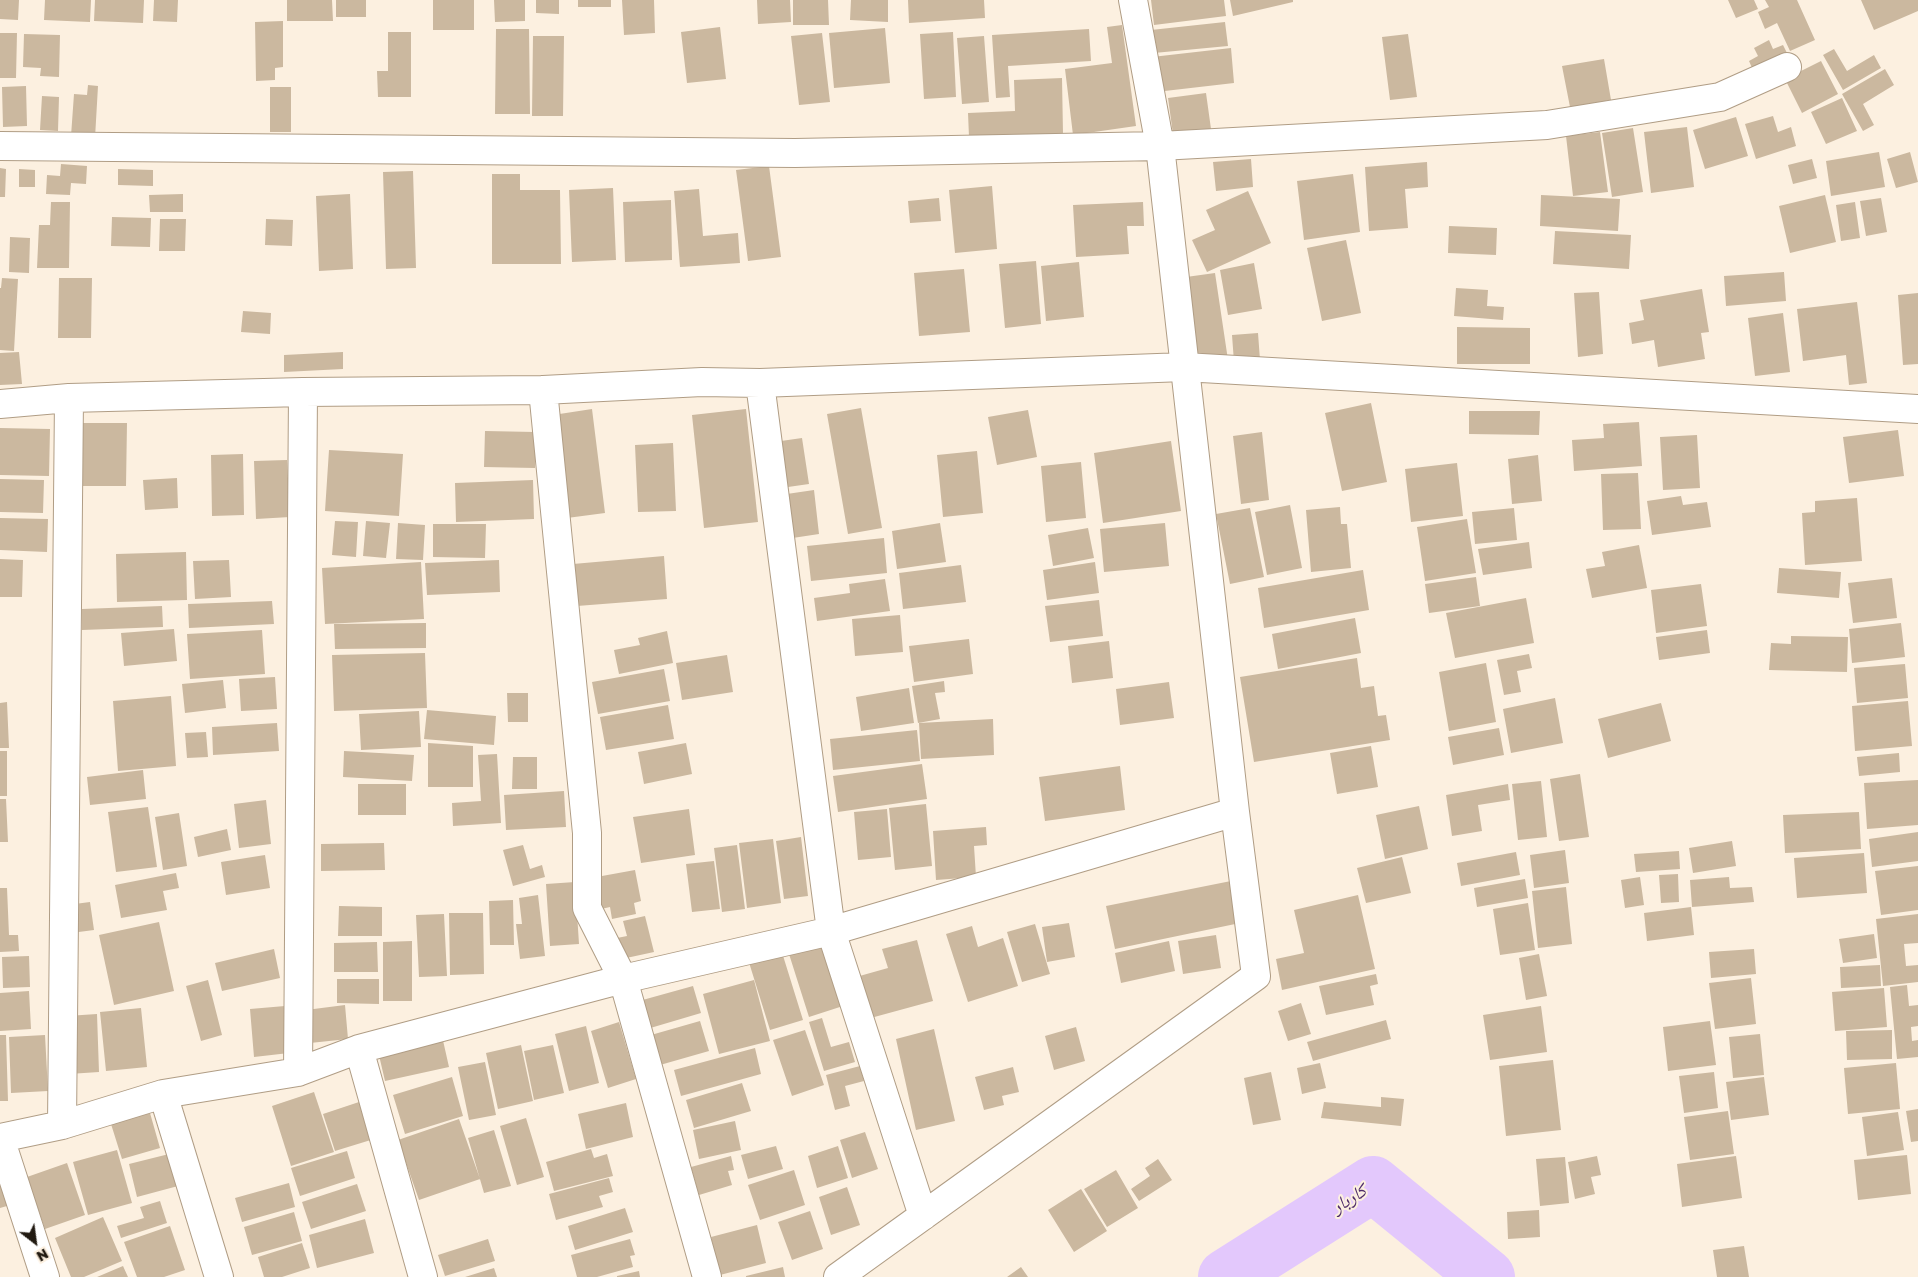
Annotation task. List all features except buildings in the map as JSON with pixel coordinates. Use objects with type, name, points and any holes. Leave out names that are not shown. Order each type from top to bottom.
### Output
[{"type":"street","points":[[838,1277],[1256,976],[1235,812],[1160,146],[1133,0]]},
{"type":"street","points":[[0,146],[794,153],[1160,146],[1547,125],[1720,97],[1787,67]]},
{"type":"street","points":[[0,404],[69,398],[303,392],[543,390],[702,382],[760,383],[1184,367],[1918,409]]},
{"type":"street","points":[[760,383],[831,931],[923,1216]]},
{"type":"street","points":[[543,390],[587,832],[586,908],[623,979],[706,1277]]},
{"type":"street","points":[[298,1072],[303,392]]},
{"type":"street","points":[[62,1125],[69,398]]},
{"type":"street","points":[[45,1277],[0,1138],[62,1125],[163,1094],[298,1072],[359,1049],[623,979],[831,931],[1235,812]]},
{"type":"street","points":[[359,1049],[423,1277]]},
{"type":"street","points":[[163,1094],[219,1277]]},
{"type":"waterway","name":"کاربار","points":[[1226,1277],[1373,1184],[1487,1277]]}]
